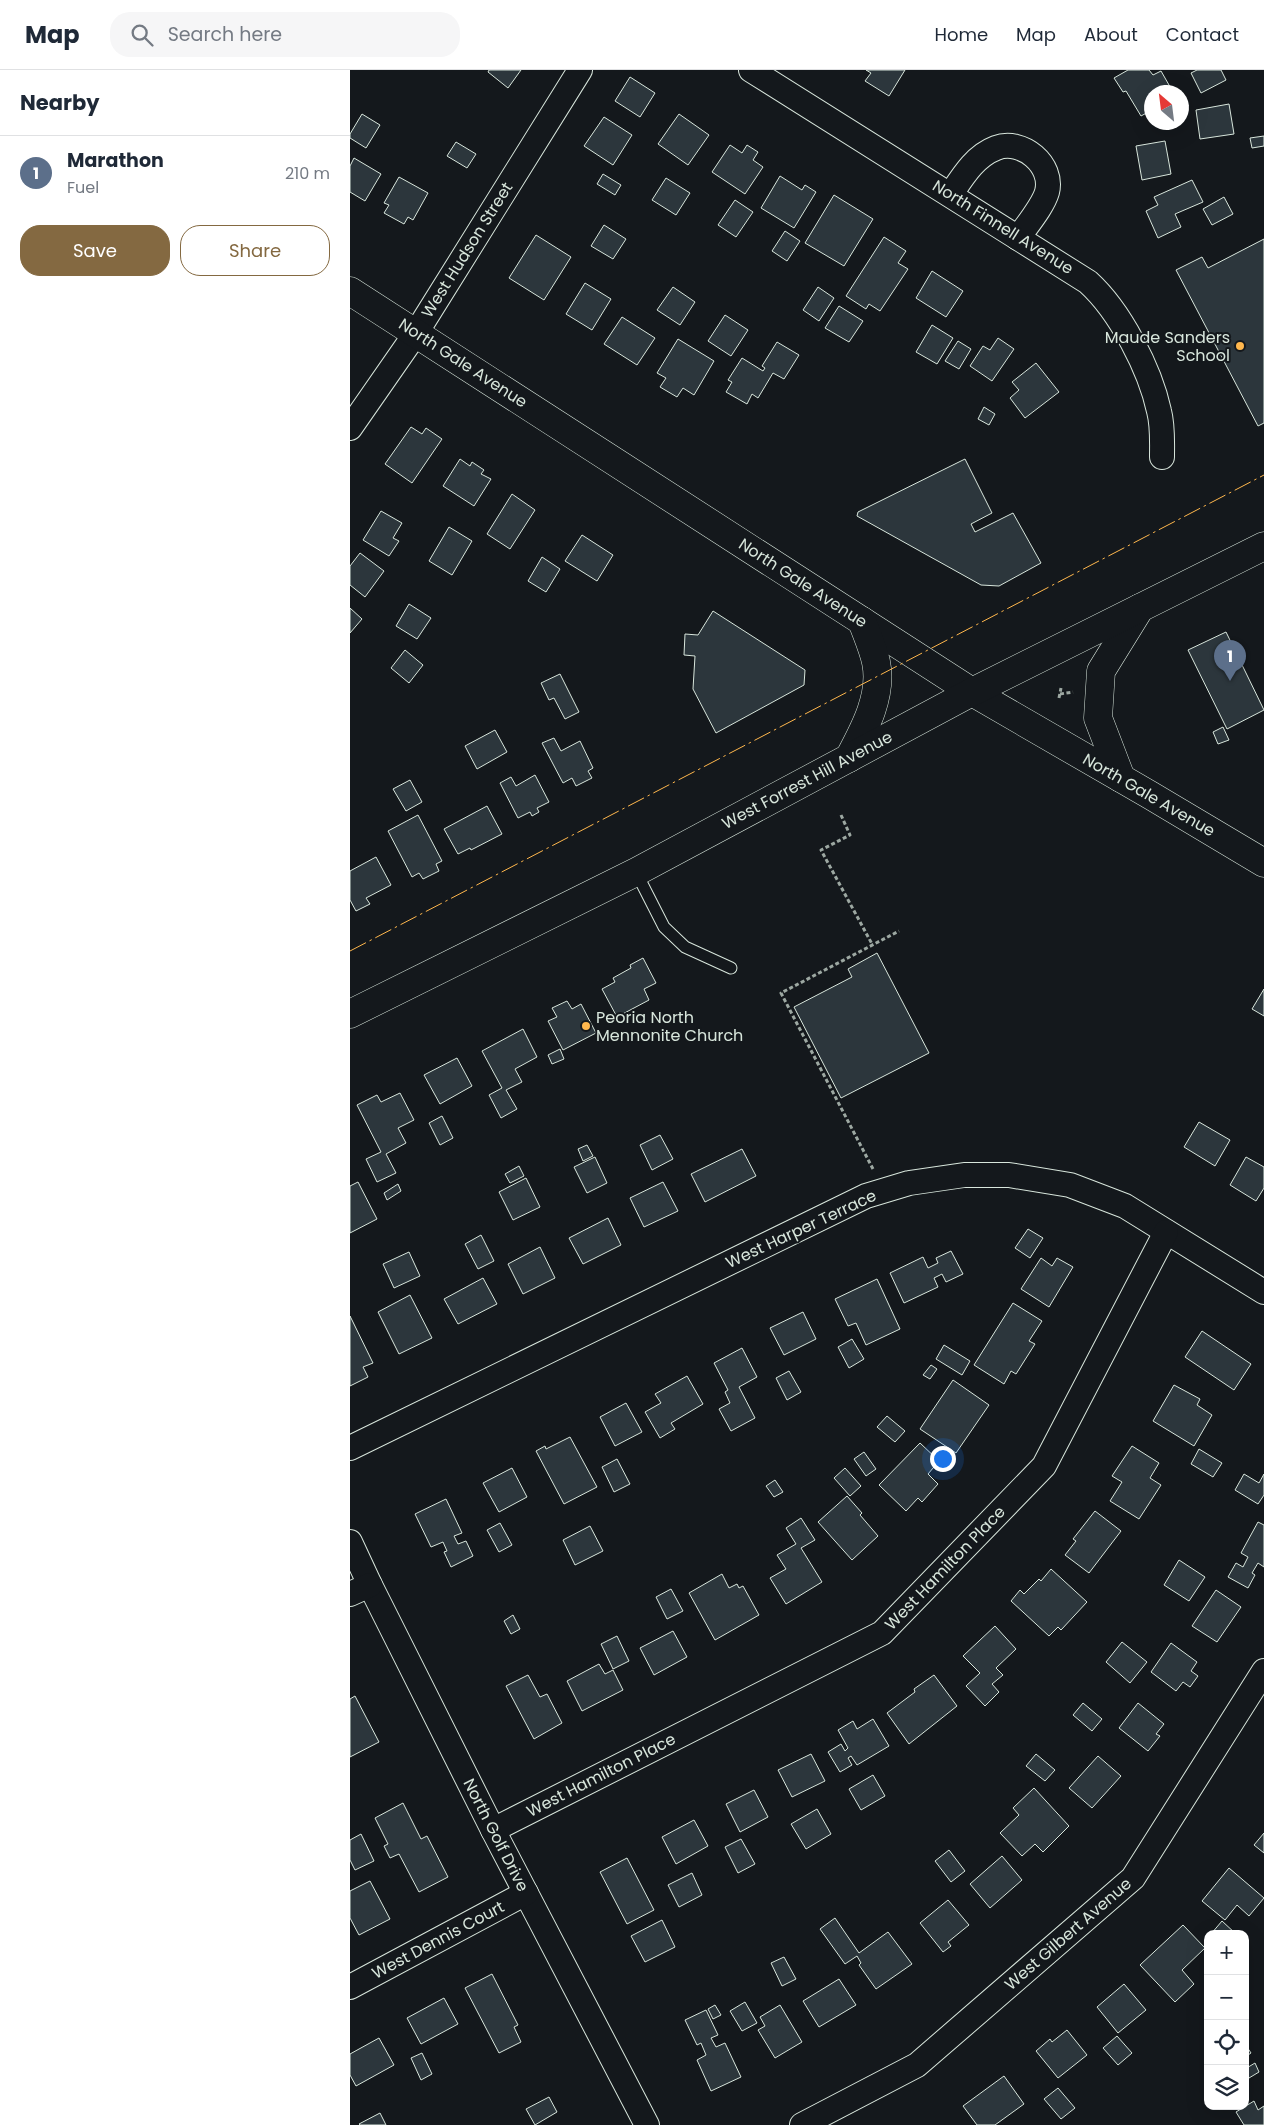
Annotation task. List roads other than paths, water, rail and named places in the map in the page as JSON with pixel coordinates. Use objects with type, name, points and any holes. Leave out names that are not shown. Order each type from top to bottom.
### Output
[{"type":"main road","name":"North Gale Avenue","points":[[350,291],[972,692],[1264,863]]},
{"type":"main road","name":"West Forrest Hill Avenue","points":[[350,1014],[636,872],[972,692],[1264,546]]},
{"type":"main road","points":[[1121,778],[1098,718],[1101,671],[1140,608]]},
{"type":"main road","points":[[849,758],[867,724],[875,694],[876,664],[862,621]]},
{"type":"street","name":"West Hudson Street","points":[[350,428],[416,332],[580,70]]},
{"type":"street","name":"North Finnell Avenue","points":[[751,70],[951,194],[1088,282],[1108,302],[1125,328],[1155,396],[1162,425],[1162,457]]},
{"type":"street","points":[[951,194],[970,167],[983,155],[998,147],[1017,146],[1033,154],[1047,172],[1047,192],[1018,238]]},
{"type":"street","name":"West Harper Terrace","points":[[350,1448],[866,1196],[909,1183],[964,1175],[1009,1175],[1070,1185],[1125,1206],[1264,1292]]},
{"type":"street","name":"West Hamilton Place","points":[[493,1830],[882,1633],[1044,1466],[1166,1232]]},
{"type":"street","name":"North Golf Drive","points":[[350,1542],[360,1590],[493,1830],[647,2125]]},
{"type":"street","name":"West Gilbert Avenue","points":[[802,2125],[917,2065],[1133,1878],[1264,1671]]},
{"type":"street","name":"West Dennis Court","points":[[350,1987],[526,1893]]},
{"type":"lane","points":[[636,872],[664,927],[685,947],[731,968]]},
{"type":"place","name":"Maude Sanders School","points":[[1240,346]]},
{"type":"place","name":"Marathon","points":[[1230,681]]},
{"type":"place","name":"Peoria North Mennonite Church","points":[[586,1026]]}]
